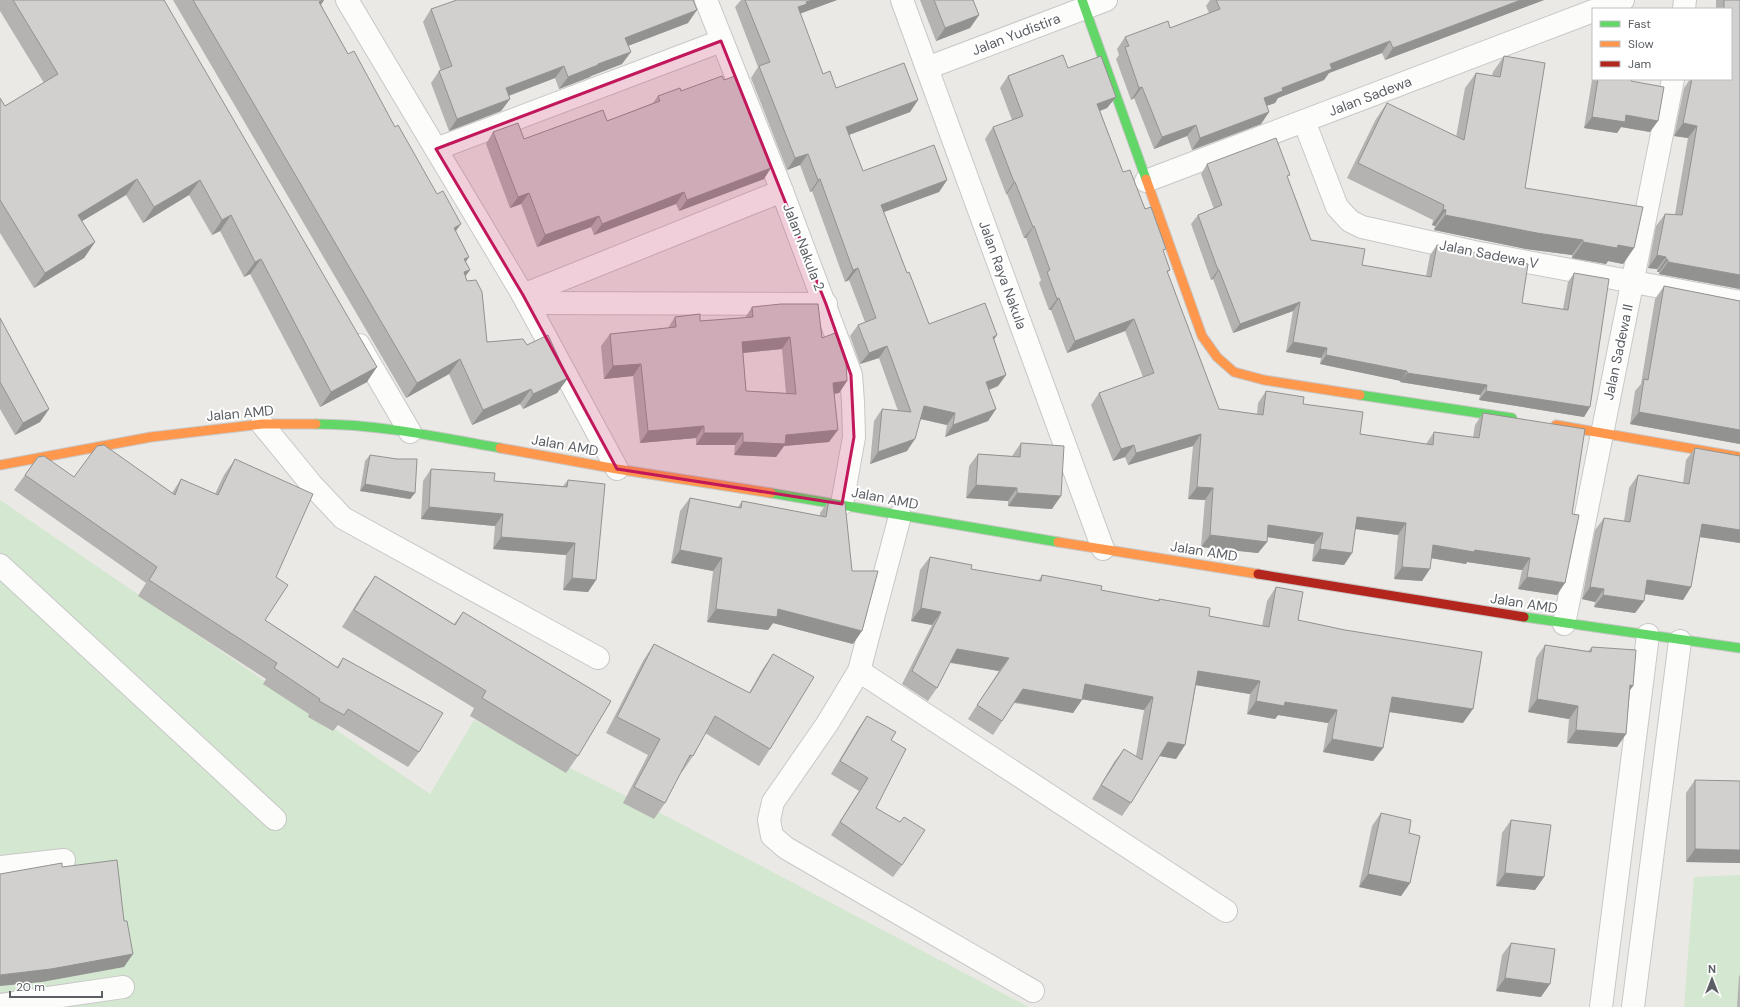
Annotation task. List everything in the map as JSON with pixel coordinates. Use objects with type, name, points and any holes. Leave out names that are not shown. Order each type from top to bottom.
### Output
[{"type":"street","points":[[347,0],[525,299],[618,469]]},
{"type":"street","name":"Jalan Nakula 2","points":[[706,0],[721,41],[782,190],[826,304],[851,375],[854,437],[842,504]]},
{"type":"street","name":"Jalan Raya Nakula","points":[[902,0],[1103,549]]},
{"type":"street","name":"Jalan Yudistira","points":[[926,68],[1083,4],[1106,0]]},
{"type":"street","points":[[1602,8],[1623,0]]},
{"type":"street","points":[[1083,4],[1202,336],[1217,357],[1234,372],[1264,380],[1523,420]]},
{"type":"street","name":"Jalan Sadewa","points":[[1146,181],[1592,11]]},
{"type":"street","points":[[436,149],[721,41]]},
{"type":"street","name":"Jalan Sadewa II","points":[[1564,624],[1673,80]]},
{"type":"street","name":"Jalan Sadewa V","points":[[1304,121],[1336,207],[1350,221],[1362,227],[1474,252],[1740,302]]},
{"type":"street","points":[[525,299],[782,190]]},
{"type":"street","points":[[525,299],[826,304]]},
{"type":"street","points":[[350,329],[410,432]]},
{"type":"street","points":[[262,424],[312,485],[343,518],[598,658]]},
{"type":"street","name":"Jalan AMD","points":[[0,465],[150,437],[262,424],[340,424],[410,432],[618,469],[842,504],[900,516],[1564,624],[1740,648]]},
{"type":"street","points":[[1547,424],[1602,432],[1740,457]]},
{"type":"street","points":[[900,516],[859,671],[827,724],[773,802],[769,820],[772,836],[786,848],[1033,991]]},
{"type":"street","points":[[0,565],[275,819]]},
{"type":"street","points":[[1602,1007],[1648,635]]},
{"type":"street","points":[[1633,1007],[1680,641]]},
{"type":"street","points":[[859,671],[1226,911]]},
{"type":"street","points":[[0,867],[64,860]]},
{"type":"street","points":[[0,1004],[123,987]]},
{"type":"highlighted area","points":[[721,41],[826,304],[851,375],[854,437],[842,504],[617,469],[523,295],[436,149]]},
{"type":"green space","points":[[0,500],[430,794],[474,720],[668,817],[1029,1007],[0,1007]]},
{"type":"green space","points":[[1740,875],[1740,1007],[1684,1007],[1694,877]]},
{"type":"building","points":[[13,0],[164,0],[377,367],[331,392],[261,259],[255,262],[231,215],[222,220],[200,180],[154,207],[137,179],[78,215],[95,242],[45,273],[0,200],[0,98],[5,106],[58,74]]},
{"type":"building","points":[[193,0],[323,0],[319,2],[348,54],[354,51],[395,127],[398,125],[437,194],[443,191],[461,224],[454,228],[469,257],[464,259],[470,270],[464,272],[467,281],[476,280],[482,292],[487,342],[523,339],[527,345],[548,335],[568,378],[533,394],[531,389],[483,410],[460,359],[417,383]]},
{"type":"building","points":[[457,0],[693,0],[697,10],[625,38],[631,52],[568,77],[564,66],[506,88],[510,99],[457,119],[439,71],[452,66],[431,9]]},
{"type":"building","points":[[745,0],[813,0],[798,7],[823,74],[830,71],[836,88],[904,63],[918,100],[846,127],[863,171],[934,145],[947,180],[881,205],[907,273],[909,272],[929,324],[985,303],[997,335],[993,337],[1006,375],[986,382],[996,409],[953,425],[955,413],[924,406],[915,439],[878,452],[882,409],[911,412],[887,346],[869,353],[858,325],[876,318],[858,268],[853,270],[820,179],[818,180],[808,154],[795,158],[759,66],[770,62]]},
{"type":"building","points":[[934,0],[973,0],[979,15],[945,28]]},
{"type":"building","points":[[1216,0],[1521,0],[1393,48],[1390,41],[1330,64],[1332,69],[1282,88],[1283,91],[1264,98],[1269,112],[1200,138],[1196,125],[1162,137],[1142,87],[1139,88],[1125,47],[1129,46],[1125,37],[1168,21],[1170,28],[1220,9]]},
{"type":"building","points":[[1724,0],[1740,0],[1740,275],[1668,262],[1666,257],[1657,255],[1665,214],[1682,215],[1697,126],[1683,123],[1692,80],[1732,80],[1732,8],[1724,8]]},
{"type":"building","points":[[1063,55],[1068,68],[1101,56],[1116,97],[1097,104],[1123,172],[1130,170],[1145,209],[1151,207],[1166,249],[1163,250],[1170,270],[1167,271],[1219,409],[1263,415],[1266,391],[1304,397],[1303,404],[1363,412],[1360,434],[1433,445],[1434,432],[1479,438],[1483,413],[1585,429],[1572,514],[1579,515],[1565,583],[1527,577],[1530,558],[1475,550],[1474,552],[1433,545],[1430,569],[1402,567],[1406,523],[1357,517],[1352,553],[1320,549],[1323,533],[1268,525],[1267,542],[1210,535],[1213,488],[1197,487],[1201,434],[1136,453],[1134,445],[1121,449],[1099,393],[1154,373],[1134,319],[1075,341],[1059,298],[1057,299],[1047,272],[1050,270],[1034,226],[1033,227],[1014,182],[993,127],[1023,116],[1008,76]]},
{"type":"building","points":[[1504,56],[1545,63],[1525,188],[1643,207],[1634,248],[1618,245],[1617,248],[1583,242],[1583,240],[1537,233],[1445,215],[1446,210],[1443,209],[1444,205],[1358,163],[1387,103],[1464,140],[1476,73],[1500,77]]},
{"type":"building","points":[[722,76],[724,80],[735,76],[771,168],[687,200],[684,192],[602,224],[599,216],[545,235],[529,193],[518,197],[493,132],[518,123],[524,139],[603,110],[607,121],[660,101],[658,96],[680,88],[681,91]]},
{"type":"building","points":[[1598,80],[1632,80],[1664,87],[1658,121],[1626,115],[1625,122],[1592,117]]},
{"type":"building","points":[[1276,138],[1290,175],[1287,176],[1311,240],[1365,249],[1362,265],[1431,277],[1437,245],[1528,264],[1522,303],[1568,310],[1574,273],[1609,279],[1590,407],[1486,391],[1487,385],[1407,373],[1407,371],[1326,355],[1327,348],[1293,342],[1300,302],[1240,324],[1198,215],[1222,205],[1207,164]]},
{"type":"building","points":[[1664,286],[1740,301],[1740,430],[1639,412],[1644,379],[1648,380]]},
{"type":"building","points":[[781,304],[818,304],[822,338],[835,333],[846,361],[847,381],[833,383],[838,430],[786,435],[785,444],[743,442],[743,433],[704,433],[704,426],[648,431],[641,364],[613,366],[610,334],[676,327],[675,317],[700,314],[700,321],[753,317],[752,307]],"holes":[[[790,337],[796,394],[746,391],[742,342]]]},
{"type":"building","points":[[0,318],[49,409],[23,423],[0,382]]},
{"type":"building","points":[[1021,443],[1064,446],[1061,496],[1017,493],[1017,488],[976,485],[978,454],[1020,457]]},
{"type":"building","points":[[104,445],[175,495],[181,479],[218,495],[235,459],[313,494],[276,577],[288,585],[265,620],[338,668],[343,658],[443,713],[419,752],[348,709],[344,715],[319,701],[320,699],[274,668],[277,663],[149,580],[157,567],[25,475],[38,457],[44,456],[74,477],[97,446]]},
{"type":"building","points":[[1695,448],[1740,456],[1740,530],[1702,524],[1691,587],[1647,580],[1644,601],[1603,595],[1604,589],[1590,587],[1604,518],[1630,522],[1638,475],[1689,484]]},
{"type":"building","points":[[370,455],[397,459],[417,459],[415,493],[365,484]]},
{"type":"building","points":[[431,469],[495,473],[494,481],[567,487],[568,480],[605,484],[596,580],[572,578],[575,543],[501,537],[503,514],[429,507]]},
{"type":"building","points":[[690,498],[741,508],[742,501],[826,517],[829,500],[845,503],[852,571],[878,571],[862,631],[778,609],[777,617],[716,609],[722,558],[680,550]]},
{"type":"building","points":[[930,557],[972,565],[971,569],[1041,581],[1042,575],[1102,586],[1101,590],[1159,601],[1159,599],[1210,608],[1209,616],[1269,627],[1276,587],[1303,592],[1298,620],[1345,630],[1482,652],[1473,709],[1392,697],[1383,748],[1332,739],[1337,710],[1285,702],[1284,706],[1256,701],[1260,681],[1198,671],[1185,745],[1168,742],[1131,803],[1101,785],[1124,749],[1142,760],[1153,697],[1085,684],[1082,700],[1023,689],[1002,721],[977,705],[1009,658],[957,649],[937,688],[912,671],[941,612],[921,608]]},
{"type":"building","points":[[375,576],[455,625],[463,612],[611,701],[578,756],[482,698],[486,691],[354,610]]},
{"type":"building","points":[[654,644],[750,693],[773,654],[814,677],[770,749],[715,716],[693,756],[690,755],[665,803],[634,787],[660,739],[617,717]]},
{"type":"building","points":[[1545,645],[1591,652],[1592,647],[1636,650],[1633,686],[1630,685],[1626,734],[1576,730],[1578,706],[1537,699]]},
{"type":"building","points":[[867,716],[896,732],[891,740],[906,749],[876,808],[900,822],[904,817],[925,830],[902,865],[840,822],[868,778],[840,761]]},
{"type":"building","points":[[1695,780],[1740,781],[1740,850],[1695,849]]},
{"type":"building","points":[[1381,813],[1411,820],[1409,833],[1420,836],[1410,883],[1368,874]]},
{"type":"building","points":[[1511,820],[1551,825],[1544,877],[1505,873]]},
{"type":"building","points":[[117,860],[124,921],[127,921],[133,954],[51,969],[0,975],[0,874],[62,863],[62,867]]},
{"type":"building","points":[[1511,943],[1555,949],[1550,984],[1505,978]]},
{"type":"traffic: fast","points":[[1082,0],[1146,179]]},
{"type":"traffic: fast","points":[[1360,395],[1512,418]]},
{"type":"traffic: fast","points":[[316,424],[362,426],[500,448]]},
{"type":"traffic: fast","points":[[771,493],[1058,542]]},
{"type":"traffic: fast","points":[[1524,617],[1740,648]]},
{"type":"traffic: slow","points":[[1146,179],[1202,336],[1217,357],[1234,372],[1264,380],[1360,395]]},
{"type":"traffic: slow","points":[[0,465],[151,437],[262,424],[316,424]]},
{"type":"traffic: slow","points":[[1556,425],[1740,457]]},
{"type":"traffic: slow","points":[[500,448],[617,469],[771,493]]},
{"type":"traffic: slow","points":[[1058,542],[1258,574]]},
{"type":"traffic: jam","points":[[1258,574],[1524,617]]}]
